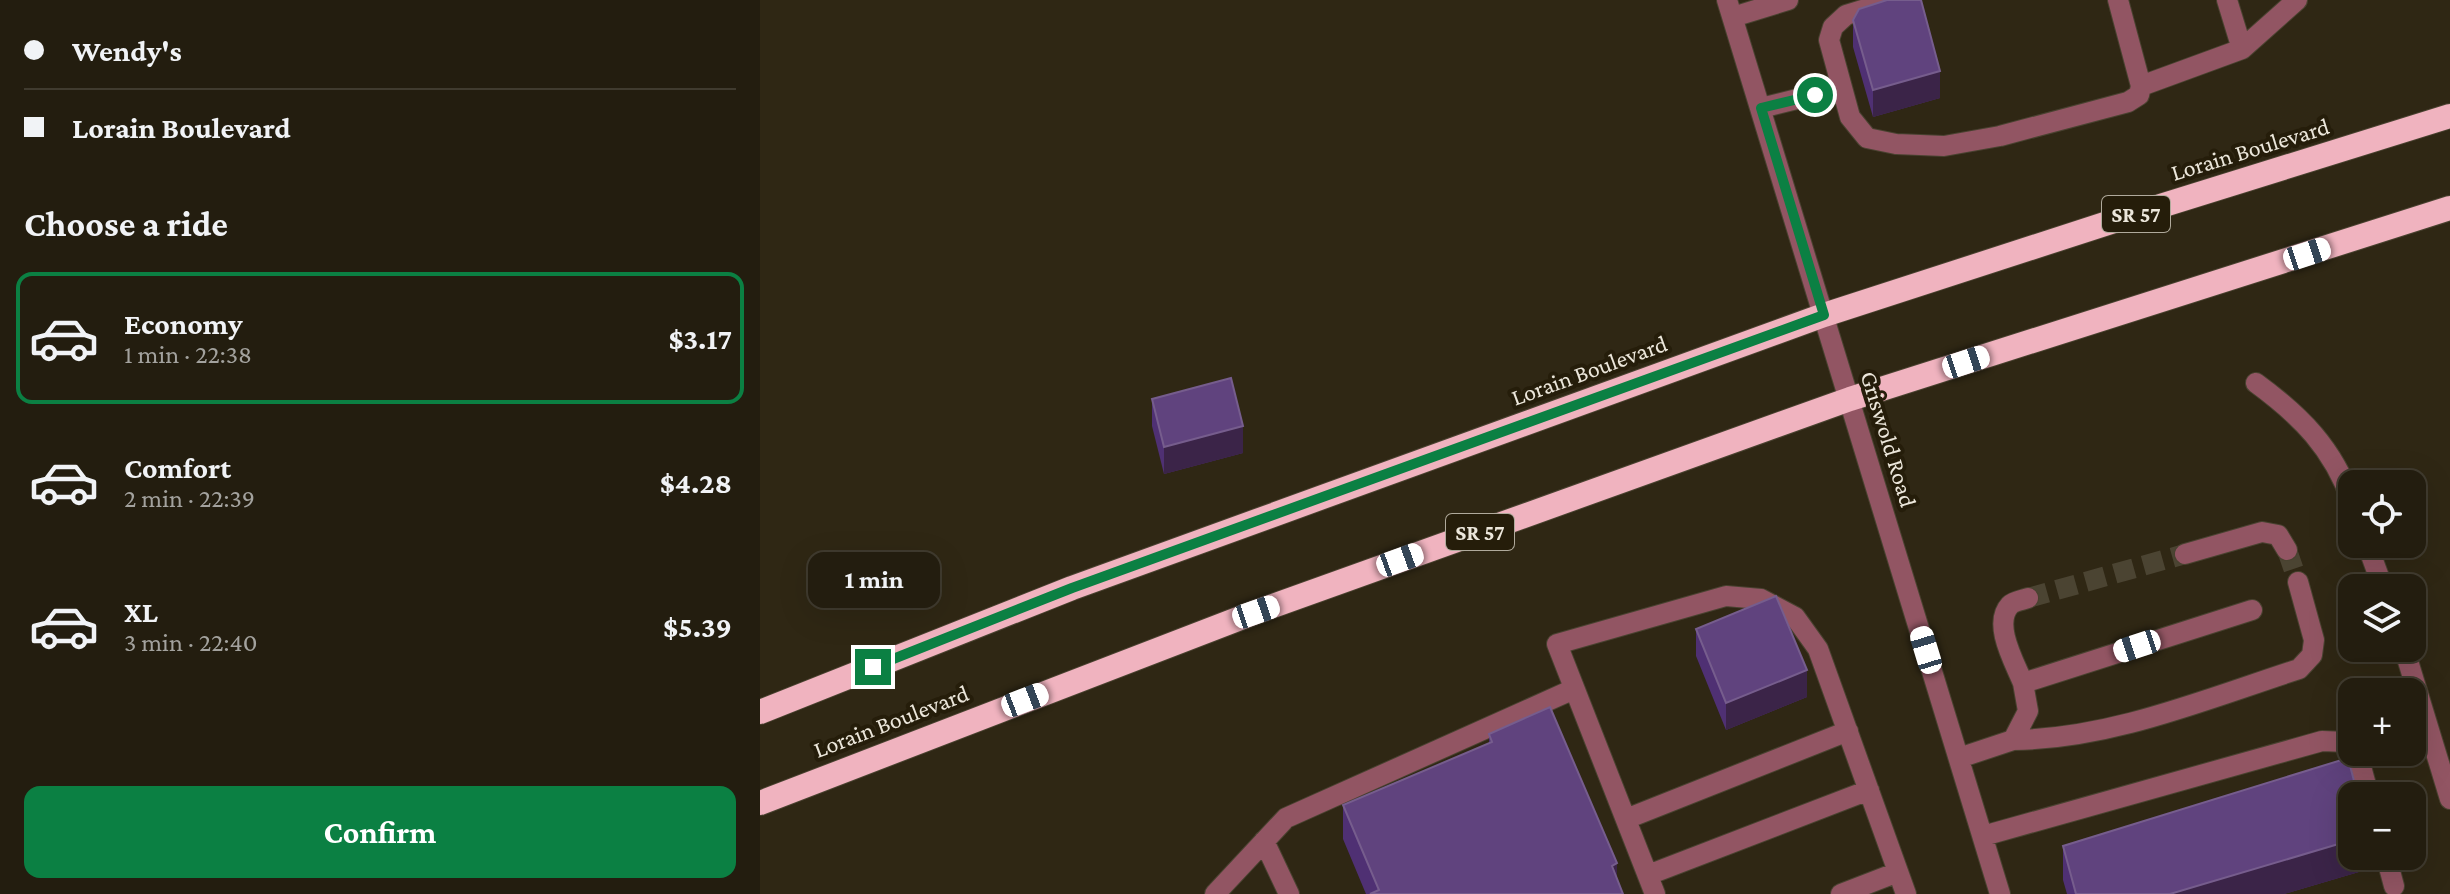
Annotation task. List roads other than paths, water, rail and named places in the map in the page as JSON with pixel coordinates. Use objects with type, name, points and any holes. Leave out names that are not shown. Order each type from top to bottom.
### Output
[{"type":"highway","name":"Lorain Boulevard","points":[[760,712],[1072,588],[1824,315],[2450,116]]},
{"type":"highway","name":"Lorain Boulevard","points":[[760,803],[1256,612],[1850,399],[2450,208]]},
{"type":"street","points":[[1730,8],[1788,0]]},
{"type":"street","points":[[1895,0],[1846,15],[1833,27],[1829,40],[1850,117],[1867,138],[1896,144],[1944,146],[2000,136],[2128,102],[2139,95],[2141,86],[2118,0]]},
{"type":"street","points":[[2227,0],[2242,49]]},
{"type":"street","points":[[2141,86],[2242,49],[2297,0]]},
{"type":"street","name":"Griswold Road","points":[[1730,8],[2000,894]]},
{"type":"street","points":[[1761,108],[1841,88]]},
{"type":"street","points":[[2256,383],[2291,409],[2320,441],[2339,470]]},
{"type":"street","points":[[2185,554],[2262,532],[2278,535],[2287,550]]},
{"type":"street","points":[[1959,758],[2013,740],[2045,740],[2118,727],[2299,669],[2312,655],[2314,640],[2298,582]]},
{"type":"street","points":[[1869,790],[1651,884],[1557,644],[1726,596],[1761,599],[1795,617],[1818,649],[1848,731],[1869,790],[1898,872],[1906,894]]},
{"type":"street","points":[[2013,740],[2028,711],[2023,683],[2004,637],[2003,618],[2011,604],[2028,598]]},
{"type":"street","points":[[2023,683],[2252,610]]},
{"type":"street","points":[[2408,662],[2450,799]]},
{"type":"street","points":[[1215,894],[1286,818],[1574,689]]},
{"type":"street","points":[[1626,819],[1848,731]]},
{"type":"street","points":[[1983,836],[2322,741],[2338,742]]},
{"type":"street","points":[[1264,841],[1289,894]]},
{"type":"street","points":[[2390,870],[2394,886]]},
{"type":"street","points":[[1841,894],[1898,872]]},
{"type":"tunnel","points":[[2287,550],[2298,582]]},
{"type":"tunnel","points":[[2028,598],[2185,554]]}]
